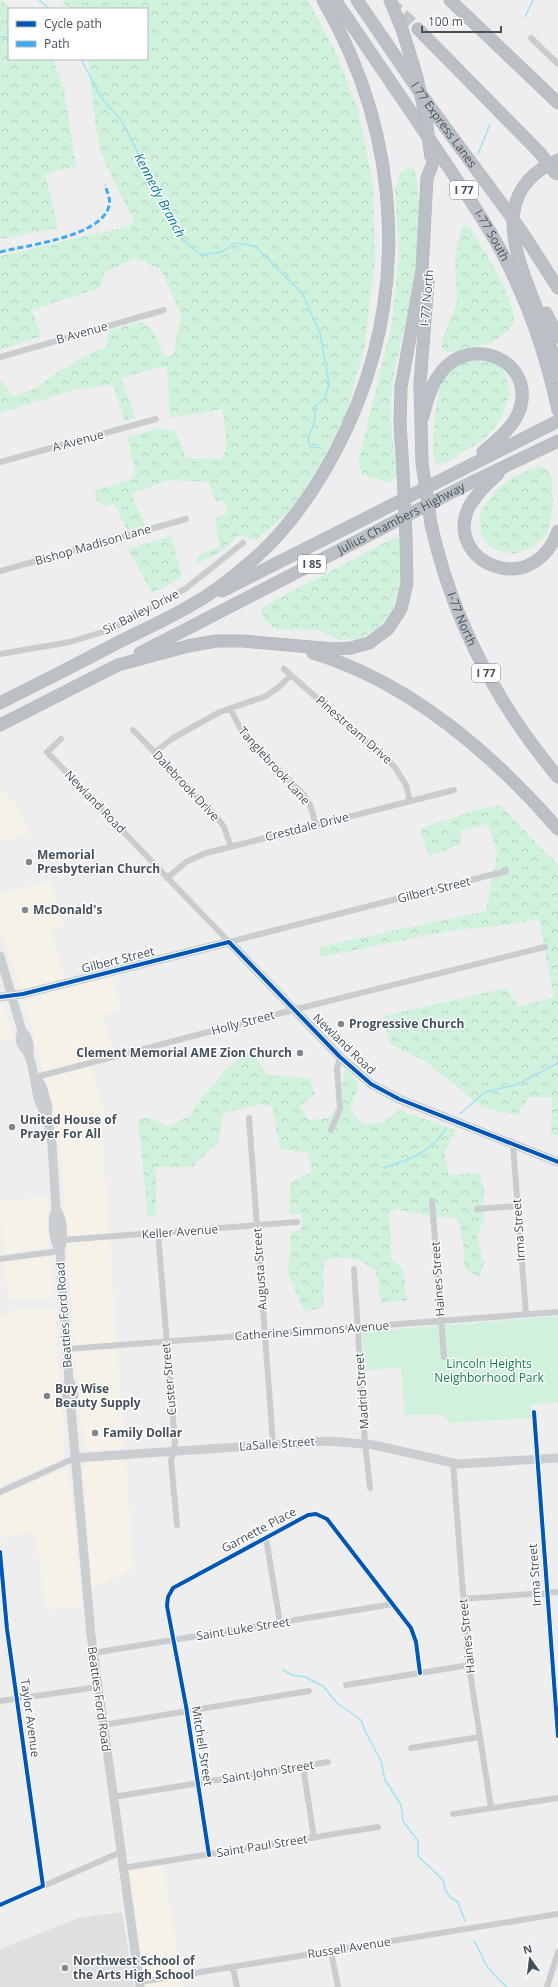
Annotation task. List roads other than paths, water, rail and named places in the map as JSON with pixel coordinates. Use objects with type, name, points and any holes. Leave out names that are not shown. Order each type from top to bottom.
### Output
[{"type":"highway","points":[[195,603],[241,569],[266,548],[288,525],[306,500],[325,471],[347,428],[365,383],[378,337],[384,305],[388,257],[388,212],[384,168],[377,130],[363,86],[349,49],[323,0]]},
{"type":"highway","name":"I-77 South","points":[[335,0],[459,183],[496,241],[515,279],[532,319],[557,404]]},
{"type":"highway","name":"I 77 Express Lanes","points":[[357,0],[437,116],[522,232],[558,288]]},
{"type":"highway","name":"I-77 North","points":[[390,0],[402,30],[416,74],[426,118],[432,162],[431,233],[420,384],[422,463],[431,524],[451,593],[464,628],[482,664],[514,720],[558,777]]},
{"type":"highway","points":[[450,0],[558,103]]},
{"type":"highway","points":[[418,29],[540,153],[557,175]]},
{"type":"highway","points":[[558,160],[542,169],[532,177],[524,188],[517,201],[513,230],[519,262],[545,329],[558,372]]},
{"type":"highway","points":[[118,665],[175,648],[216,641],[259,642],[334,649],[357,647],[374,640],[388,629],[401,609],[406,590],[406,536],[400,424],[401,388],[422,271],[427,178],[432,162]]},
{"type":"highway","points":[[519,262],[558,337]]},
{"type":"highway","points":[[420,431],[434,384],[441,372],[450,364],[463,356],[478,353],[493,356],[503,361],[514,372],[519,382],[521,399],[519,409],[506,431],[469,465]]},
{"type":"highway","name":"Julius Chambers Highway","points":[[195,603],[558,421]]},
{"type":"highway","name":"Julius Chambers Highway","points":[[118,665],[181,631],[558,441]]},
{"type":"highway","points":[[507,466],[480,492],[467,512],[466,532],[470,544],[476,553],[484,561],[500,568],[512,570],[524,567],[536,562],[546,552],[558,530]]},
{"type":"highway","name":"I 85","points":[[0,703],[195,603]]},
{"type":"highway","points":[[293,646],[325,656],[353,668],[382,683],[429,712],[465,738],[487,757],[558,829]]},
{"type":"highway","name":"I 85","points":[[0,726],[118,665]]},
{"type":"street","points":[[531,38],[558,64]]},
{"type":"street","name":"B Avenue","points":[[0,357],[164,310]]},
{"type":"street","name":"A Avenue","points":[[0,462],[156,419]]},
{"type":"street","name":"Bishop Madison Lane","points":[[0,571],[186,519]]},
{"type":"street","name":"Sir Bailey Drive","points":[[0,654],[80,640],[109,630],[186,589],[243,543]]},
{"type":"street","name":"Pinestream Drive","points":[[284,669],[390,762],[402,778],[410,801]]},
{"type":"street","points":[[155,752],[186,730],[230,708],[266,696],[291,675]]},
{"type":"street","name":"Tanglebrook Lane","points":[[230,708],[242,732],[304,795],[310,805],[316,825]]},
{"type":"street","name":"Dalebrook Drive","points":[[133,730],[216,816],[224,827],[231,847]]},
{"type":"street","name":"Newland Road","points":[[61,739],[47,752],[167,878],[360,1076],[388,1094],[558,1162]]},
{"type":"street","name":"Crestdale Drive","points":[[167,878],[186,862],[196,857],[454,790]]},
{"type":"street","name":"Gilbert Street","points":[[0,997],[12,996],[229,942],[506,871]]},
{"type":"street","name":"Holly Street","points":[[36,1077],[545,947]]},
{"type":"street","name":"Beatties Ford Road","points":[[0,956],[22,1031],[20,1039],[22,1047],[29,1055],[36,1077],[35,1088],[41,1108],[47,1116],[51,1135],[56,1209],[53,1215],[54,1233],[55,1244],[60,1251]]},
{"type":"street","points":[[331,1130],[340,1109],[337,1069],[340,1057]]},
{"type":"street","name":"Augusta Street","points":[[249,1118],[273,1444]]},
{"type":"street","name":"Irma Street","points":[[513,1145],[526,1314]]},
{"type":"street","name":"Haines Street","points":[[432,1201],[444,1357]]},
{"type":"street","points":[[477,1209],[518,1206]]},
{"type":"street","name":"Beatties Ford Road","points":[[56,1209],[61,1215],[63,1240],[60,1251],[69,1380],[74,1392],[74,1399],[71,1409],[93,1653],[140,1985]]},
{"type":"street","name":"Keller Avenue","points":[[63,1240],[297,1222]]},
{"type":"street","name":"Custer Street","points":[[158,1233],[175,1443],[172,1461],[177,1525]]},
{"type":"street","points":[[0,1259],[60,1251]]},
{"type":"street","name":"Madrid Street","points":[[354,1269],[365,1443],[370,1488]]},
{"type":"street","name":"Catherine Simmons Avenue","points":[[67,1349],[166,1340],[558,1312]]},
{"type":"street","name":"Irma Street","points":[[534,1412],[558,1736]]},
{"type":"street","name":"LaSalle Street","points":[[0,1492],[75,1458],[273,1444],[328,1441],[365,1443],[452,1463],[470,1464],[558,1458]]},
{"type":"street","name":"Haines Street","points":[[452,1463],[469,1665],[491,1808]]},
{"type":"street","name":"Garnette Place","points":[[173,1641],[167,1606],[168,1597],[173,1588],[308,1515],[316,1514],[327,1519],[393,1604],[413,1633],[420,1673]]},
{"type":"street","points":[[266,1538],[280,1623]]},
{"type":"street","name":"Taylor Avenue","points":[[0,1552],[7,1629],[43,1886]]},
{"type":"street","points":[[463,1599],[558,1592]]},
{"type":"street","name":"Saint Luke Street","points":[[93,1653],[393,1604]]},
{"type":"street","name":"Mitchell Street","points":[[173,1641],[209,1855]]},
{"type":"street","points":[[346,1685],[469,1665]]},
{"type":"street","points":[[0,1701],[98,1687]]},
{"type":"street","points":[[103,1725],[309,1691]]},
{"type":"street","points":[[411,1748],[480,1737]]},
{"type":"street","name":"Saint John Street","points":[[113,1797],[328,1762]]},
{"type":"street","points":[[304,1766],[314,1838]]},
{"type":"street","points":[[453,1814],[558,1798]]},
{"type":"street","name":"Saint Paul Street","points":[[123,1868],[378,1827]]},
{"type":"street","points":[[0,1906],[121,1852]]},
{"type":"street","name":"Russell Avenue","points":[[140,1985],[233,1967],[558,1914]]},
{"type":"street","points":[[331,1951],[338,1987]]},
{"type":"street","points":[[548,1987],[558,1952]]},
{"type":"street","points":[[233,1967],[237,1987]]},
{"type":"waterway","name":"Kennedy Branch","points":[[39,0],[48,8]]},
{"type":"waterway","points":[[525,17],[533,0]]},
{"type":"waterway","points":[[0,37],[8,37]]},
{"type":"waterway","name":"Kennedy Branch","points":[[82,60],[100,96],[121,120],[182,239],[201,255],[222,252],[235,243],[255,246],[302,293],[320,333],[329,384],[325,398],[314,407],[315,417],[308,442],[311,447],[321,448]]},
{"type":"waterway","points":[[478,154],[490,124]]},
{"type":"waterway","points":[[460,1114],[485,1092],[518,1084],[558,1063]]},
{"type":"waterway","points":[[383,1168],[401,1162],[427,1150],[434,1144],[446,1128]]},
{"type":"waterway","points":[[283,1670],[292,1675],[305,1677],[323,1686],[337,1703],[361,1720],[365,1731],[381,1761],[385,1780],[401,1805],[403,1821],[418,1841],[418,1856],[443,1880],[445,1889],[450,1897],[458,1902],[465,1921]]},
{"type":"waterway","points":[[474,1941],[488,1968],[507,1987]]},
{"type":"tunnel","points":[[390,2],[418,29]]},
{"type":"place","name":"Memorial Presbyterian Church","points":[[29,862]]},
{"type":"place","name":"McDonald's","points":[[25,910]]},
{"type":"place","name":"Progressive Church","points":[[341,1024]]},
{"type":"place","name":"Clement Memorial AME Zion Church","points":[[300,1053]]},
{"type":"place","name":"United House of Prayer For All","points":[[12,1127]]},
{"type":"place","name":"Buy Wise Beauty Supply","points":[[47,1396]]},
{"type":"place","name":"Family Dollar","points":[[95,1433]]},
{"type":"place","name":"Northwest School of the Arts High School","points":[[65,1968]]},
{"type":"park label","name":"Lincoln Heights Neighborhood Park","points":[[489,1371]]}]
